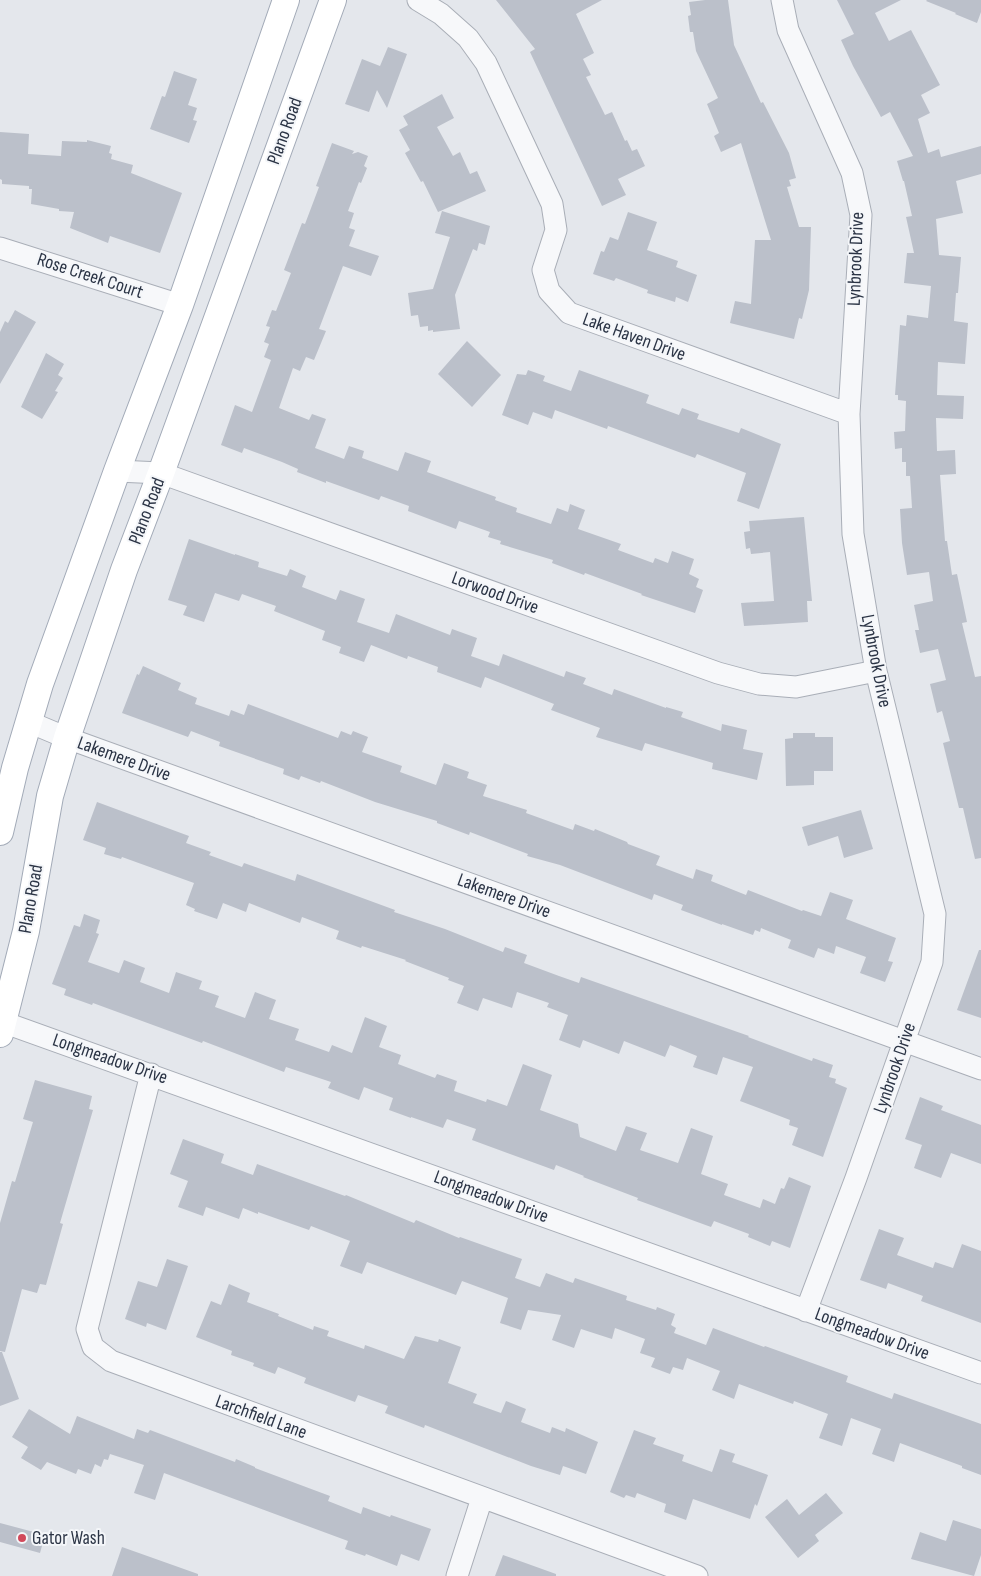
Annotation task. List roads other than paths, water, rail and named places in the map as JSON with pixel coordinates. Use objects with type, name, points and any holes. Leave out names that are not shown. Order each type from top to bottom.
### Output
[{"type":"main road","points":[[0,832],[15,768],[40,684],[117,471],[180,305],[286,0]]},
{"type":"main road","name":"Plano Road","points":[[1,1026],[26,931],[50,796],[67,738],[118,588],[162,473],[333,0]]},
{"type":"street","name":"Lake Haven Drive","points":[[418,0],[441,14],[468,38],[486,63],[552,204],[556,230],[543,270],[549,291],[569,313],[849,414]]},
{"type":"street","name":"Lynbrook Drive","points":[[782,0],[788,30],[852,173],[861,215],[849,414],[853,534],[876,671],[935,914],[932,962],[856,1178],[806,1311]]},
{"type":"street","name":"Rose Creek Court","points":[[0,248],[180,305]]},
{"type":"street","name":"Lorwood Drive","points":[[117,471],[162,473],[718,673],[759,684],[796,687],[876,671]]},
{"type":"street","name":"Lakemere Drive","points":[[29,722],[67,738],[981,1068]]},
{"type":"street","name":"Longmeadow Drive","points":[[1,1026],[151,1074],[981,1373]]},
{"type":"street","name":"Larchfield Lane","points":[[151,1074],[87,1329],[94,1347],[111,1361],[697,1576]]},
{"type":"street","points":[[457,1576],[482,1498]]},
{"type":"place","name":"Gator Wash","points":[[22,1538]]}]
